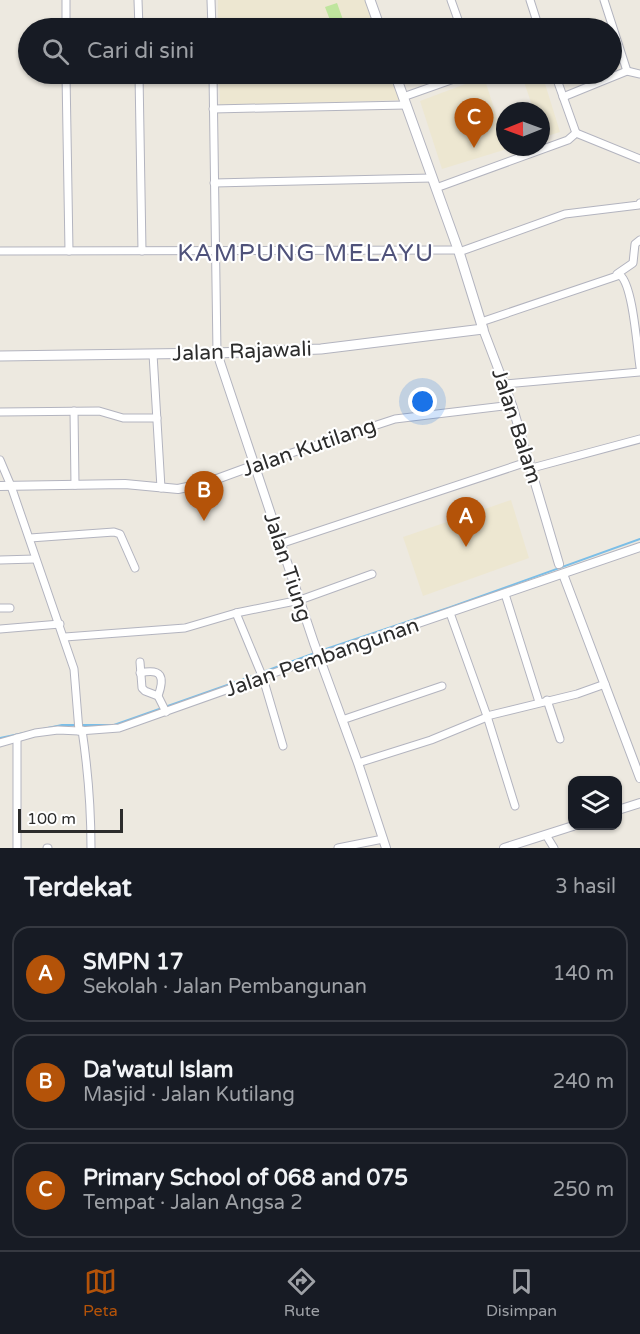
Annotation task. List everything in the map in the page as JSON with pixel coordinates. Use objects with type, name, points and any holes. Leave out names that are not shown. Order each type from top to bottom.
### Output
[{"type":"main road","points":[[370,0],[376,18]]},
{"type":"main road","name":"Jalan Balam","points":[[399,84],[482,325]]},
{"type":"main road","name":"Jalan Rajawali","points":[[0,356],[321,349],[482,325]]},
{"type":"street","points":[[66,0],[66,18]]},
{"type":"street","points":[[138,0],[139,18]]},
{"type":"street","points":[[211,0],[212,18]]},
{"type":"street","points":[[451,0],[457,18]]},
{"type":"street","points":[[530,0],[536,18]]},
{"type":"street","points":[[604,0],[610,18]]},
{"type":"street","points":[[622,56],[627,71]]},
{"type":"street","points":[[622,73],[627,71],[640,74]]},
{"type":"street","points":[[66,84],[69,251]]},
{"type":"street","points":[[140,84],[142,251]]},
{"type":"street","points":[[213,84],[217,353]]},
{"type":"street","points":[[213,109],[405,101],[445,84]]},
{"type":"street","points":[[558,84],[576,132],[640,159]]},
{"type":"street","points":[[563,97],[595,84]]},
{"type":"street","points":[[436,188],[568,141],[576,132]]},
{"type":"street","points":[[214,183],[432,178]]},
{"type":"street","points":[[0,251],[458,251],[565,214],[640,207]]},
{"type":"street","points":[[482,325],[617,274],[637,263],[635,244],[640,240]]},
{"type":"street","points":[[617,274],[625,279],[629,291],[640,367]]},
{"type":"street","name":"Jalan Balam","points":[[482,325],[512,405],[561,570],[640,778]]},
{"type":"street","name":"Jalan Tiung","points":[[217,353],[280,544],[358,763],[384,844]]},
{"type":"street","points":[[153,354],[161,489]]},
{"type":"street","points":[[504,384],[640,372]]},
{"type":"street","name":"Jalan Kutilang","points":[[0,486],[125,484],[178,489],[206,483],[395,419],[512,405]]},
{"type":"street","points":[[74,411],[75,485]]},
{"type":"street","points":[[0,412],[103,411],[127,418],[157,418]]},
{"type":"street","points":[[280,544],[531,464],[640,439]]},
{"type":"street","points":[[0,460],[30,538],[35,559],[65,637],[74,669],[77,715],[88,768],[91,848]]},
{"type":"street","points":[[30,538],[114,532],[120,534],[135,568]]},
{"type":"street","name":"Jalan Pembangunan","points":[[0,743],[58,730],[113,730],[163,704],[262,676],[450,614],[561,570],[640,547]]},
{"type":"street","points":[[0,560],[35,559]]},
{"type":"street","points":[[65,637],[185,628],[236,613],[300,600],[372,574]]},
{"type":"street","points":[[505,594],[543,701],[560,739]]},
{"type":"street","points":[[0,609],[10,608]]},
{"type":"street","name":"Jalan Pembangunan","points":[[236,613],[262,676],[283,746]]},
{"type":"street","points":[[450,614],[487,717],[514,806]]},
{"type":"street","points":[[0,629],[60,624]]},
{"type":"street","points":[[140,662],[142,688],[163,704]]},
{"type":"street","points":[[140,673],[155,672],[160,676],[163,684],[163,704]]},
{"type":"street","points":[[358,763],[431,740],[487,717],[605,684]]},
{"type":"street","points":[[342,720],[442,686]]},
{"type":"street","points":[[17,738],[17,848]]},
{"type":"street","points":[[622,809],[640,803]]},
{"type":"street","points":[[504,848],[568,827]]},
{"type":"street","points":[[546,834],[554,848]]},
{"type":"street","points":[[338,848],[384,844]]},
{"type":"shaded area","points":[[218,0],[365,0],[371,18],[218,18]]},
{"type":"shaded area","points":[[219,84],[394,84],[400,100],[220,106]]},
{"type":"shaded area","points":[[465,84],[486,84],[496,115],[496,152],[442,169],[420,101]]},
{"type":"shaded area","points":[[525,84],[545,84],[560,132],[550,135],[550,102],[531,102]]},
{"type":"shaded area","points":[[511,500],[529,558],[423,596],[403,537]]},
{"type":"green space","points":[[337,3],[342,18],[329,18],[325,7]]},
{"type":"waterway","points":[[320,651],[640,539]]},
{"type":"waterway","points":[[263,672],[315,653]]},
{"type":"waterway","points":[[0,738],[62,725],[114,725],[258,674]]},
{"type":"place","name":"Primary School of 068 and 075","points":[[474,148]]},
{"type":"place","name":"Da'watul Islam","points":[[204,521]]},
{"type":"place","name":"SMPN 17","points":[[466,547]]},
{"type":"district","name":"KAMPUNG MELAYU","points":[[306,253]]}]
